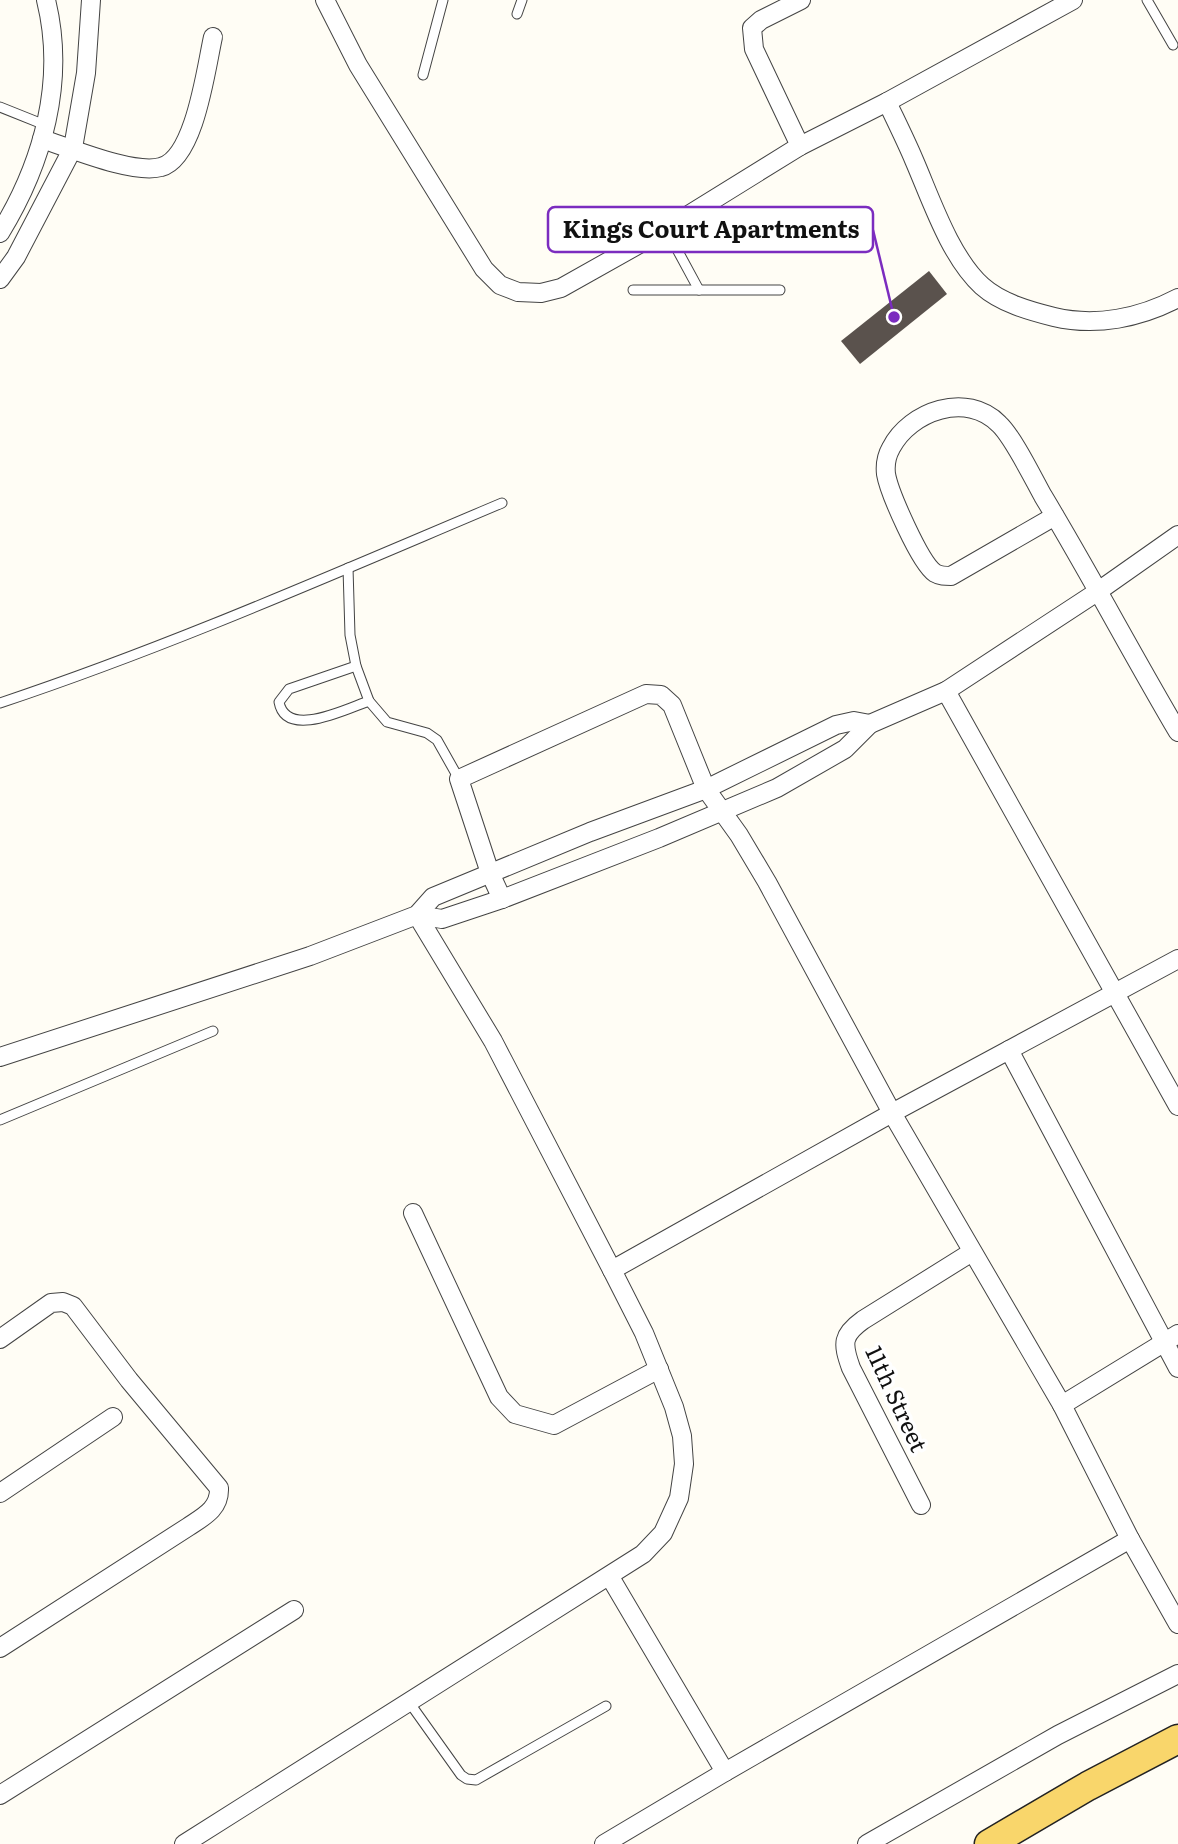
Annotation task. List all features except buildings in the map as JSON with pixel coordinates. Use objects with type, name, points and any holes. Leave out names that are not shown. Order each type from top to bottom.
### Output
[{"type":"main road","points":[[989,1844],[1088,1786],[1178,1740]]},
{"type":"street","points":[[0,233],[20,199],[33,169],[44,132],[54,61],[46,0]]},
{"type":"street","points":[[0,279],[16,257],[73,148],[86,73],[91,0]]},
{"type":"street","points":[[325,0],[358,65],[484,269],[500,285],[518,292],[541,293],[561,288],[666,229],[800,146],[887,102],[1073,0]]},
{"type":"street","points":[[800,146],[754,49],[751,36],[752,28],[761,20],[801,0]]},
{"type":"street","points":[[44,132],[73,148],[128,166],[160,168],[173,161],[195,120],[213,37]]},
{"type":"street","points":[[887,102],[944,232],[982,286],[1032,312],[1066,320],[1119,319],[1148,312],[1178,298]]},
{"type":"street","points":[[1055,516],[951,576],[937,574],[926,564],[891,489],[886,473],[889,452],[898,437],[923,416],[938,409],[970,408],[999,423],[1055,516],[1178,732]]},
{"type":"street","points":[[417,915],[442,919],[502,899],[777,788],[845,749],[870,724],[946,691],[1097,592],[1178,535]]},
{"type":"street","points":[[946,691],[1178,1106]]},
{"type":"street","points":[[502,899],[490,873],[459,779],[631,700],[652,693],[661,695],[672,705],[706,789],[739,835],[767,882],[892,1113],[1062,1405],[1130,1539],[1178,1624]]},
{"type":"street","points":[[0,1057],[310,956],[417,915],[433,897],[706,789],[836,724],[854,721],[870,724]]},
{"type":"street","points":[[184,1844],[643,1554],[663,1533],[679,1498],[684,1464],[682,1436],[644,1333],[493,1041],[417,915]]},
{"type":"street","points":[[612,1270],[892,1113],[1178,959]]},
{"type":"street","points":[[1009,1050],[1171,1338],[1178,1368]]},
{"type":"street","points":[[413,1213],[499,1397],[515,1414],[554,1425],[659,1369]]},
{"type":"street","name":"11th Street","points":[[921,1505],[851,1368],[846,1354],[847,1333],[863,1320],[972,1252]]},
{"type":"street","points":[[0,1339],[51,1303],[62,1302],[74,1306],[129,1380],[219,1488],[219,1494],[216,1504],[204,1516],[0,1648]]},
{"type":"street","points":[[1062,1405],[1171,1338]]},
{"type":"street","points":[[0,1493],[113,1417]]},
{"type":"street","points":[[604,1844],[1130,1539]]},
{"type":"street","points":[[610,1577],[725,1772]]},
{"type":"street","points":[[0,1796],[294,1610]]},
{"type":"street","points":[[867,1844],[1058,1735],[1178,1674]]},
{"type":"lane","points":[[423,75],[443,0]]},
{"type":"lane","points":[[517,14],[522,0]]},
{"type":"lane","points":[[1151,1],[1173,45]]},
{"type":"lane","points":[[0,107],[44,132]]},
{"type":"lane","points":[[666,229],[699,290]]},
{"type":"lane","points":[[634,290],[780,290]]},
{"type":"lane","points":[[0,703],[78,677],[197,631],[502,503]]},
{"type":"lane","points":[[348,568],[350,635],[356,666],[369,701],[387,722],[427,733],[437,740],[459,779]]},
{"type":"lane","points":[[356,666],[289,689],[279,702],[281,710],[286,717],[312,721],[369,701]]},
{"type":"lane","points":[[0,1120],[213,1031]]},
{"type":"lane","points":[[409,1702],[461,1775],[476,1780],[606,1706]]},
{"type":"place","name":"Kings Court Apartments","points":[[894,317]]}]
